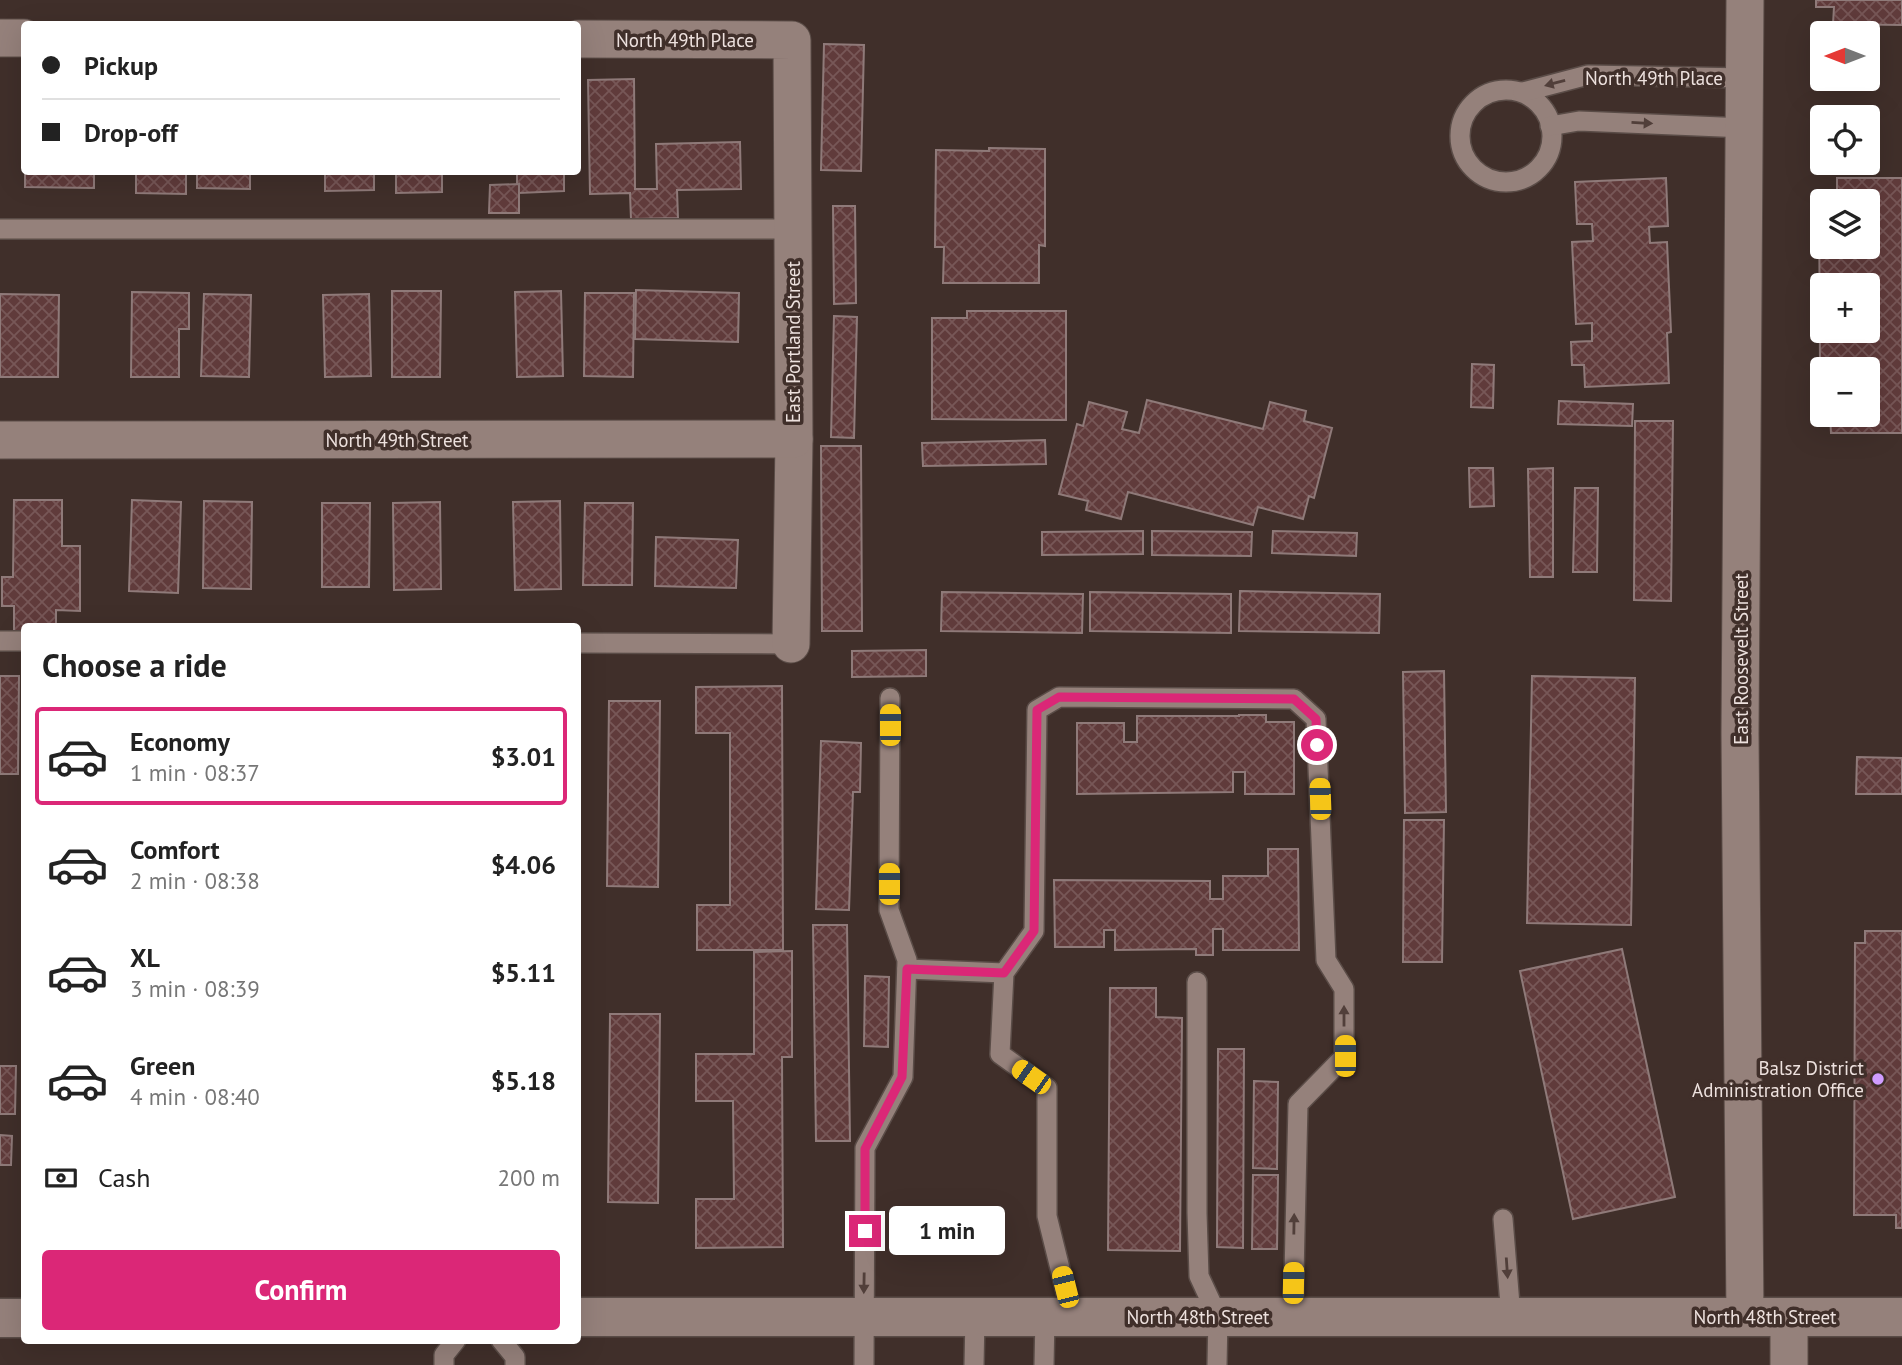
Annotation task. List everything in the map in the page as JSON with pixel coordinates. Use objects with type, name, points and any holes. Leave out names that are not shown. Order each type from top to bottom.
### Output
[{"type":"street","name":"East Roosevelt Street","points":[[1745,0],[1740,719],[1745,1317]]},
{"type":"street","points":[[0,38],[21,38]]},
{"type":"street","name":"North 49th Place","points":[[581,39],[792,40]]},
{"type":"street","name":"East Portland Street","points":[[791,644],[794,439],[792,40]]},
{"type":"street","name":"North 49th Street","points":[[0,440],[794,439]]},
{"type":"street","name":"North 48th Street","points":[[581,1317],[1902,1317]]},
{"type":"street","points":[[1788,1365],[1789,1317]]},
{"type":"street","points":[[0,1318],[21,1318]]},
{"type":"lane","name":"North 49th Place","points":[[1550,126],[1552,134],[1549,152],[1539,167],[1525,178],[1507,182],[1489,179],[1474,169],[1464,155],[1460,137],[1463,119],[1472,103],[1487,93],[1504,89],[1522,92],[1588,75],[1745,79]]},
{"type":"lane","points":[[1522,92],[1538,102],[1548,117],[1550,126],[1579,121],[1745,128]]},
{"type":"lane","points":[[0,229],[793,229]]},
{"type":"lane","points":[[0,641],[21,641]]},
{"type":"lane","points":[[581,643],[791,644]]},
{"type":"lane","points":[[1044,1365],[1059,1317],[1047,1216],[1047,1088],[1000,1054],[1004,973],[1034,931],[1037,710],[1059,697],[1294,699],[1316,719],[1326,960],[1345,989],[1345,1056],[1298,1104],[1293,1317]]},
{"type":"lane","points":[[864,1365],[865,1149],[902,1077],[907,969],[907,960],[889,910],[890,698]]},
{"type":"lane","points":[[907,969],[1004,973]]},
{"type":"lane","points":[[1197,982],[1199,1276],[1218,1317],[1217,1365]]},
{"type":"lane","points":[[1503,1219],[1511,1317]]},
{"type":"lane","points":[[974,1365],[975,1317]]},
{"type":"lane","points":[[444,1365],[444,1355],[453,1344]]},
{"type":"lane","points":[[504,1344],[515,1357],[515,1365]]},
{"type":"building","points":[[1816,0],[1902,0],[1902,25],[1880,25],[1880,21],[1833,21],[1834,7],[1816,7]]},
{"type":"building","points":[[824,44],[864,45],[861,171],[821,170]]},
{"type":"building","points":[[634,79],[635,189],[657,189],[656,144],[740,142],[741,189],[677,190],[678,218],[631,219],[630,193],[590,194],[588,80]]},
{"type":"building","points":[[989,148],[1045,149],[1045,246],[1039,245],[1039,283],[943,283],[944,247],[935,247],[936,150],[989,151]]},
{"type":"building","points":[[25,175],[94,175],[94,188],[25,187]]},
{"type":"building","points":[[136,175],[186,175],[186,194],[136,193]]},
{"type":"building","points":[[197,175],[250,175],[250,189],[197,188]]},
{"type":"building","points":[[325,175],[374,175],[374,190],[325,191]]},
{"type":"building","points":[[396,175],[442,175],[442,192],[396,193]]},
{"type":"building","points":[[517,175],[564,175],[564,191],[519,193],[519,184],[517,185]]},
{"type":"building","points":[[1666,178],[1668,226],[1649,227],[1650,243],[1667,242],[1671,332],[1667,333],[1669,383],[1585,387],[1584,365],[1572,365],[1571,342],[1592,341],[1592,323],[1576,324],[1572,242],[1593,241],[1592,224],[1577,224],[1575,182]]},
{"type":"building","points":[[1837,178],[1902,178],[1902,433],[1831,433],[1831,427],[1880,427],[1880,357],[1820,357],[1820,343],[1880,343],[1880,273],[1819,273],[1819,259],[1880,259],[1880,189],[1837,189]]},
{"type":"building","points":[[519,184],[519,213],[489,213],[490,185]]},
{"type":"building","points":[[833,206],[855,206],[856,303],[834,304]]},
{"type":"building","points":[[636,290],[739,293],[738,342],[635,339]]},
{"type":"building","points":[[392,291],[441,291],[440,377],[392,377]]},
{"type":"building","points":[[561,291],[563,376],[517,377],[515,292]]},
{"type":"building","points":[[132,292],[189,293],[189,329],[179,329],[179,377],[131,377]]},
{"type":"building","points":[[585,293],[634,293],[633,377],[584,376]]},
{"type":"building","points":[[0,294],[59,295],[58,377],[0,377]]},
{"type":"building","points":[[204,294],[251,295],[249,377],[201,376]]},
{"type":"building","points":[[369,294],[371,376],[325,377],[323,295]]},
{"type":"building","points":[[967,311],[1066,311],[1066,420],[932,419],[932,318],[967,318]]},
{"type":"building","points":[[834,316],[857,317],[854,438],[831,437]]},
{"type":"building","points":[[1472,364],[1494,365],[1493,408],[1471,407]]},
{"type":"building","points":[[1147,400],[1263,429],[1270,402],[1306,411],[1304,421],[1332,428],[1314,498],[1309,496],[1303,519],[1258,507],[1253,525],[1128,492],[1121,519],[1086,510],[1088,501],[1059,494],[1077,424],[1083,426],[1089,402],[1127,412],[1122,429],[1139,433]]},
{"type":"building","points":[[1559,401],[1633,404],[1632,426],[1558,424]]},
{"type":"building","points":[[1635,421],[1673,421],[1671,601],[1634,600]]},
{"type":"building","points":[[1045,440],[1046,464],[923,466],[922,443]]},
{"type":"building","points":[[821,446],[861,446],[862,631],[822,631]]},
{"type":"building","points":[[1469,468],[1493,468],[1494,506],[1470,507]]},
{"type":"building","points":[[1553,468],[1553,577],[1530,577],[1528,469]]},
{"type":"building","points":[[1575,488],[1598,488],[1597,572],[1573,572]]},
{"type":"building","points":[[14,500],[62,500],[62,546],[80,546],[80,611],[56,610],[56,623],[21,623],[21,632],[14,632],[14,606],[2,606],[2,577],[13,577]]},
{"type":"building","points":[[132,500],[181,502],[178,593],[129,591]]},
{"type":"building","points":[[204,501],[252,502],[251,589],[203,588]]},
{"type":"building","points":[[560,501],[561,589],[515,590],[513,502]]},
{"type":"building","points":[[440,502],[441,589],[394,590],[393,503]]},
{"type":"building","points":[[322,503],[370,503],[369,587],[322,587]]},
{"type":"building","points":[[585,503],[633,503],[632,585],[583,585]]},
{"type":"building","points":[[1143,531],[1143,554],[1042,555],[1042,532]]},
{"type":"building","points":[[1152,531],[1252,532],[1251,556],[1152,555]]},
{"type":"building","points":[[1273,531],[1357,533],[1356,556],[1272,553]]},
{"type":"building","points":[[656,537],[738,540],[736,588],[655,586]]},
{"type":"building","points":[[1240,591],[1380,594],[1379,633],[1239,631]]},
{"type":"building","points":[[942,592],[1083,594],[1082,633],[941,631]]},
{"type":"building","points":[[1090,592],[1231,594],[1231,633],[1090,631]]},
{"type":"building","points":[[926,650],[926,676],[852,677],[852,651]]},
{"type":"building","points":[[1444,671],[1446,812],[1405,813],[1403,672]]},
{"type":"building","points":[[0,676],[19,676],[18,774],[0,774]]},
{"type":"building","points":[[1532,676],[1635,678],[1631,925],[1527,923]]},
{"type":"building","points":[[782,686],[783,950],[697,950],[697,905],[730,905],[730,733],[696,733],[696,687]]},
{"type":"building","points":[[609,701],[660,701],[658,887],[607,886]]},
{"type":"building","points":[[1266,715],[1266,722],[1294,722],[1294,794],[1245,794],[1245,772],[1233,772],[1233,792],[1077,794],[1077,723],[1124,723],[1124,742],[1137,742],[1137,716]]},
{"type":"building","points":[[821,741],[861,743],[860,792],[853,792],[849,910],[816,909]]},
{"type":"building","points":[[1857,757],[1902,758],[1902,794],[1856,794]]},
{"type":"building","points":[[1404,820],[1444,820],[1442,962],[1403,962]]},
{"type":"building","points":[[1268,849],[1298,849],[1299,950],[1223,950],[1223,929],[1213,929],[1213,955],[1196,955],[1196,949],[1115,950],[1115,930],[1104,930],[1104,947],[1055,947],[1054,880],[1210,881],[1210,899],[1223,899],[1223,876],[1268,876]]},
{"type":"building","points":[[813,925],[847,925],[850,1141],[816,1141]]},
{"type":"building","name":"Balsz District Administration Office","points":[[1865,931],[1902,931],[1902,1228],[1896,1228],[1896,1215],[1854,1215],[1855,943],[1865,943]]},
{"type":"building","points":[[1622,949],[1675,1197],[1573,1219],[1520,971]]},
{"type":"building","points":[[792,951],[792,1057],[782,1057],[783,1247],[696,1248],[696,1199],[734,1199],[733,1101],[696,1101],[696,1054],[754,1054],[754,952]]},
{"type":"building","points":[[865,976],[889,977],[888,1047],[864,1046]]},
{"type":"building","points":[[1110,988],[1156,988],[1156,1017],[1182,1018],[1180,1251],[1108,1250]]},
{"type":"building","points":[[610,1014],[660,1014],[658,1203],[608,1202]]},
{"type":"building","points":[[1218,1049],[1244,1049],[1243,1248],[1217,1247]]},
{"type":"building","points":[[0,1066],[16,1066],[15,1114],[0,1114]]},
{"type":"building","points":[[1254,1081],[1278,1082],[1277,1169],[1253,1168]]},
{"type":"building","points":[[0,1135],[12,1136],[11,1165],[0,1165]]},
{"type":"building","points":[[1253,1175],[1278,1175],[1277,1249],[1252,1249]]},
{"type":"place","name":"Balsz District Administration Office","points":[[1878,1079]]},
{"type":"route","points":[[865,1231],[865,1149],[902,1077],[907,969],[1004,973],[1034,931],[1037,710],[1059,697],[1294,699],[1316,719],[1317,745]]}]
